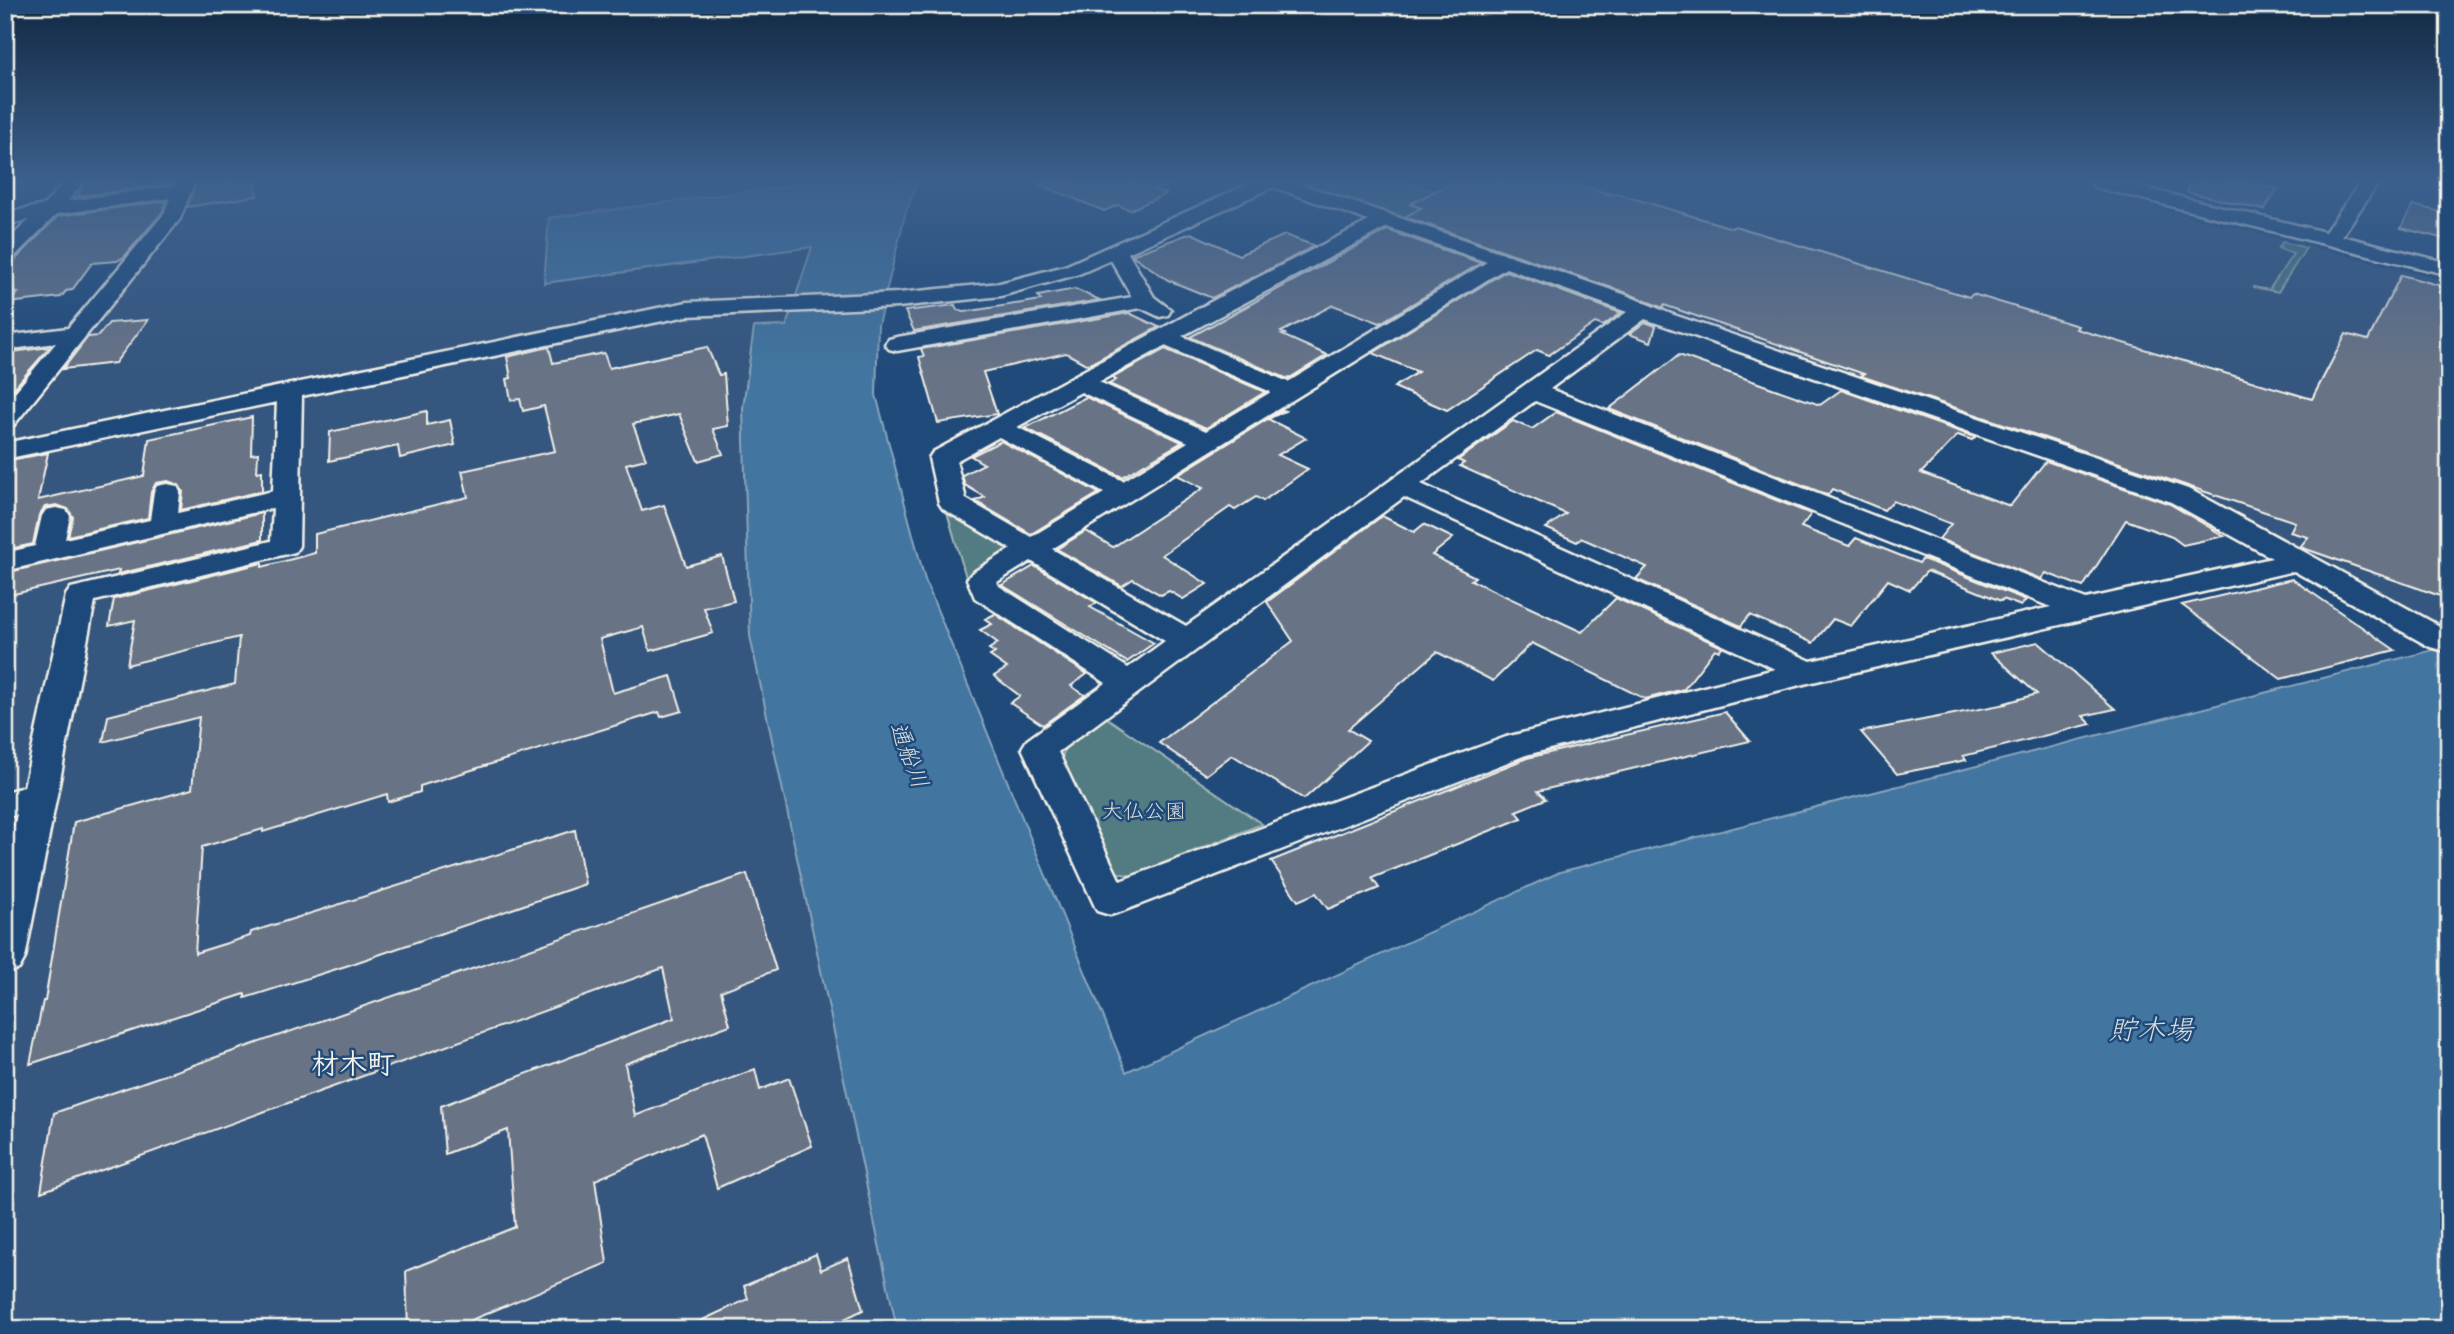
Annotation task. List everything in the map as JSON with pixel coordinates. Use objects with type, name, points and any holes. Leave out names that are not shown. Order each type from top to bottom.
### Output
[{"type":"street","points":[[5,419],[148,245]]},
{"type":"street","points":[[5,451],[687,309],[898,300],[960,295],[1030,283],[1072,270],[1127,245]]},
{"type":"street","points":[[1188,641],[953,503],[942,458],[1338,245]]},
{"type":"street","points":[[1458,245],[2181,496],[2441,640],[2449,638]]},
{"type":"street","points":[[2355,245],[2449,269]]},
{"type":"street","points":[[1116,250],[1145,300],[1152,307],[1191,323]]},
{"type":"street","points":[[1129,684],[985,591],[982,579],[1503,261]]},
{"type":"street","points":[[897,344],[1145,300]]},
{"type":"street","points":[[1642,311],[1039,748],[1110,900],[1518,745],[1808,672],[2298,561]]},
{"type":"street","points":[[5,343],[75,334]]},
{"type":"street","points":[[1165,337],[1288,391]]},
{"type":"street","points":[[1082,383],[1206,441]]},
{"type":"street","points":[[1532,391],[2082,609]]},
{"type":"street","points":[[5,958],[81,595],[285,546],[290,393]]},
{"type":"street","points":[[1000,428],[1123,492]]},
{"type":"street","points":[[1402,486],[1808,672]]},
{"type":"street","points":[[163,526],[167,492]]},
{"type":"street","points":[[5,562],[288,496]]},
{"type":"street","points":[[48,552],[56,516]]},
{"type":"street","points":[[5,805],[40,795]]},
{"type":"shaded area","points":[[162,245],[547,245],[545,283],[812,246],[786,326],[754,328],[744,401],[750,636],[897,1329],[5,1329],[5,431],[48,385]]},
{"type":"shaded area","points":[[1474,245],[2306,245],[2449,281],[2449,626],[2409,614],[2189,493]]},
{"type":"green space","points":[[2280,245],[2295,245],[2306,248],[2278,292],[2253,287],[2269,290],[2293,254],[2278,248]]},
{"type":"green space","points":[[946,509],[1015,549],[1014,557],[968,584]]},
{"type":"green space","name":"大仏公園","points":[[1104,716],[1262,824],[1131,876],[1110,871],[1061,760],[1067,743]]},
{"type":"water","name":"貯木場","points":[[547,245],[898,245],[878,325],[876,395],[925,580],[1126,1072],[1560,872],[2449,646],[2449,1329],[897,1329],[750,636],[743,408],[754,327],[786,326],[812,247],[544,283]]},
{"type":"building","points":[[29,245],[134,245],[117,261],[92,263],[72,290],[66,291],[61,297],[8,303],[18,293],[5,292],[5,263],[14,261]]},
{"type":"building","points":[[1158,245],[1218,245],[1239,255],[1261,245],[1315,246],[1212,298],[1168,280],[1132,255]]},
{"type":"building","points":[[1359,245],[1430,245],[1481,263],[1380,323],[1333,305],[1281,332],[1285,334],[1282,335],[1327,355],[1288,379],[1190,337]]},
{"type":"building","points":[[1488,245],[1798,245],[1969,297],[1973,294],[2078,326],[2076,329],[2312,399],[2346,334],[2368,340],[2401,275],[2449,288],[2449,599],[2300,547],[2308,537],[2290,532],[2295,522],[1861,376],[1864,374],[1664,305],[1663,308]]},
{"type":"building","points":[[1506,271],[1621,313],[1603,326],[1595,323],[1549,355],[1537,350],[1447,410],[1394,387],[1418,372],[1373,353]]},
{"type":"building","points":[[1075,289],[1100,300],[914,331],[905,311],[955,305],[957,310],[964,312],[1041,300],[1038,296]]},
{"type":"building","points":[[1129,313],[1159,327],[1088,365],[1066,353],[983,372],[997,414],[938,423],[919,357],[924,356],[921,349]]},
{"type":"building","points":[[148,320],[115,363],[63,369],[88,337],[98,336],[109,323]]},
{"type":"building","points":[[1645,322],[1656,326],[1651,342],[1629,334]]},
{"type":"building","points":[[50,347],[22,379],[5,399],[5,353]]},
{"type":"building","points":[[549,347],[553,363],[604,353],[609,368],[707,347],[719,375],[724,374],[728,426],[713,429],[723,454],[698,461],[679,414],[633,424],[646,459],[626,464],[642,511],[664,505],[686,566],[722,556],[734,601],[704,608],[713,633],[650,651],[643,627],[600,639],[613,693],[671,676],[682,711],[661,717],[659,712],[420,786],[420,792],[388,802],[387,794],[263,832],[263,829],[202,847],[195,953],[250,936],[251,932],[575,830],[585,884],[349,965],[245,998],[245,994],[30,1064],[45,1001],[74,822],[192,789],[199,717],[103,742],[108,716],[235,684],[239,637],[127,665],[135,620],[109,626],[114,599],[315,553],[315,534],[468,497],[462,471],[555,451],[544,406],[523,411],[520,399],[511,400],[507,379],[511,378],[507,357]]},
{"type":"building","points":[[1165,349],[1265,392],[1206,428],[1109,384],[1116,380],[1112,378]]},
{"type":"building","points":[[1679,355],[1820,405],[1841,390],[1975,437],[1972,440],[1958,435],[1921,473],[2010,506],[2046,461],[2170,504],[2224,536],[2183,545],[2172,537],[2126,520],[2083,587],[2046,573],[2041,579],[1939,539],[1951,524],[1893,501],[1884,510],[1832,489],[1828,495],[1609,409]]},
{"type":"building","points":[[1086,397],[1182,442],[1122,477],[1025,428]]},
{"type":"building","points":[[1282,410],[1285,411],[1268,419],[1306,438],[1278,455],[1308,469],[1263,501],[1256,497],[1235,510],[1230,507],[1162,555],[1207,584],[1183,599],[1169,591],[1161,595],[1133,579],[1122,586],[1057,549],[1086,531],[1113,547],[1203,488],[1177,475]]},
{"type":"building","points":[[427,411],[427,425],[450,420],[455,445],[400,458],[398,446],[329,461],[330,432]]},
{"type":"building","points":[[1556,412],[1811,514],[1801,527],[1849,546],[1856,538],[1919,563],[1923,559],[2026,600],[2021,606],[2003,599],[2001,601],[1927,571],[1910,590],[1888,580],[1851,626],[1833,619],[1813,643],[1750,615],[1741,626],[1636,579],[1647,567],[1581,538],[1577,542],[1546,528],[1566,514],[1460,466],[1464,463],[1458,460],[1513,421],[1532,429]]},
{"type":"building","points":[[252,417],[251,454],[258,453],[257,472],[262,471],[262,491],[181,510],[183,492],[179,485],[168,481],[156,483],[151,492],[148,518],[68,536],[73,517],[68,509],[57,505],[45,507],[39,515],[33,544],[5,550],[5,461],[48,453],[38,500],[144,476],[149,439]]},
{"type":"building","points":[[1001,441],[1099,493],[1031,534],[975,501],[985,497],[965,485],[962,475],[984,464],[971,456]]},
{"type":"building","points":[[262,513],[262,540],[118,574],[119,570],[5,596],[5,573]]},
{"type":"building","points":[[1382,516],[1414,532],[1424,524],[1453,538],[1432,555],[1475,577],[1471,580],[1582,632],[1616,598],[1722,647],[1719,651],[1715,649],[1684,689],[1645,699],[1532,643],[1493,681],[1437,652],[1348,729],[1368,741],[1304,799],[1232,755],[1206,775],[1159,743],[1293,641],[1267,602]]},
{"type":"building","points":[[1034,566],[1097,603],[1090,607],[1154,643],[1127,662],[1002,585]]},
{"type":"building","points":[[2292,579],[2395,650],[2281,679],[2182,605]]},
{"type":"building","points":[[995,614],[1087,674],[1071,686],[1085,695],[1043,725],[1010,703],[1020,696],[994,676],[1007,668],[990,656],[995,653],[989,649],[998,643],[980,630],[992,624],[985,619]]},
{"type":"building","points":[[2038,642],[2115,709],[2083,716],[2091,724],[1963,756],[1966,760],[1897,774],[1861,732],[2006,704],[2037,694],[1991,653]]},
{"type":"building","points":[[1725,712],[1750,741],[1538,791],[1546,799],[1516,811],[1522,818],[1372,878],[1379,888],[1328,909],[1316,893],[1298,901],[1271,861],[1527,758]]},
{"type":"building","points":[[747,874],[776,970],[721,991],[730,1025],[625,1064],[635,1116],[755,1069],[760,1090],[789,1078],[812,1146],[717,1188],[702,1134],[595,1180],[607,1263],[450,1329],[408,1329],[406,1271],[515,1227],[508,1130],[445,1154],[441,1106],[674,1018],[663,968],[41,1192],[54,1113]]},
{"type":"building","points":[[816,1254],[821,1270],[848,1258],[863,1310],[824,1329],[683,1329],[748,1299],[744,1286]]},
{"type":"district","name":"材木町","points":[[353,1064]]},
{"type":"water label","name":"通船川","points":[[909,755]]}]
